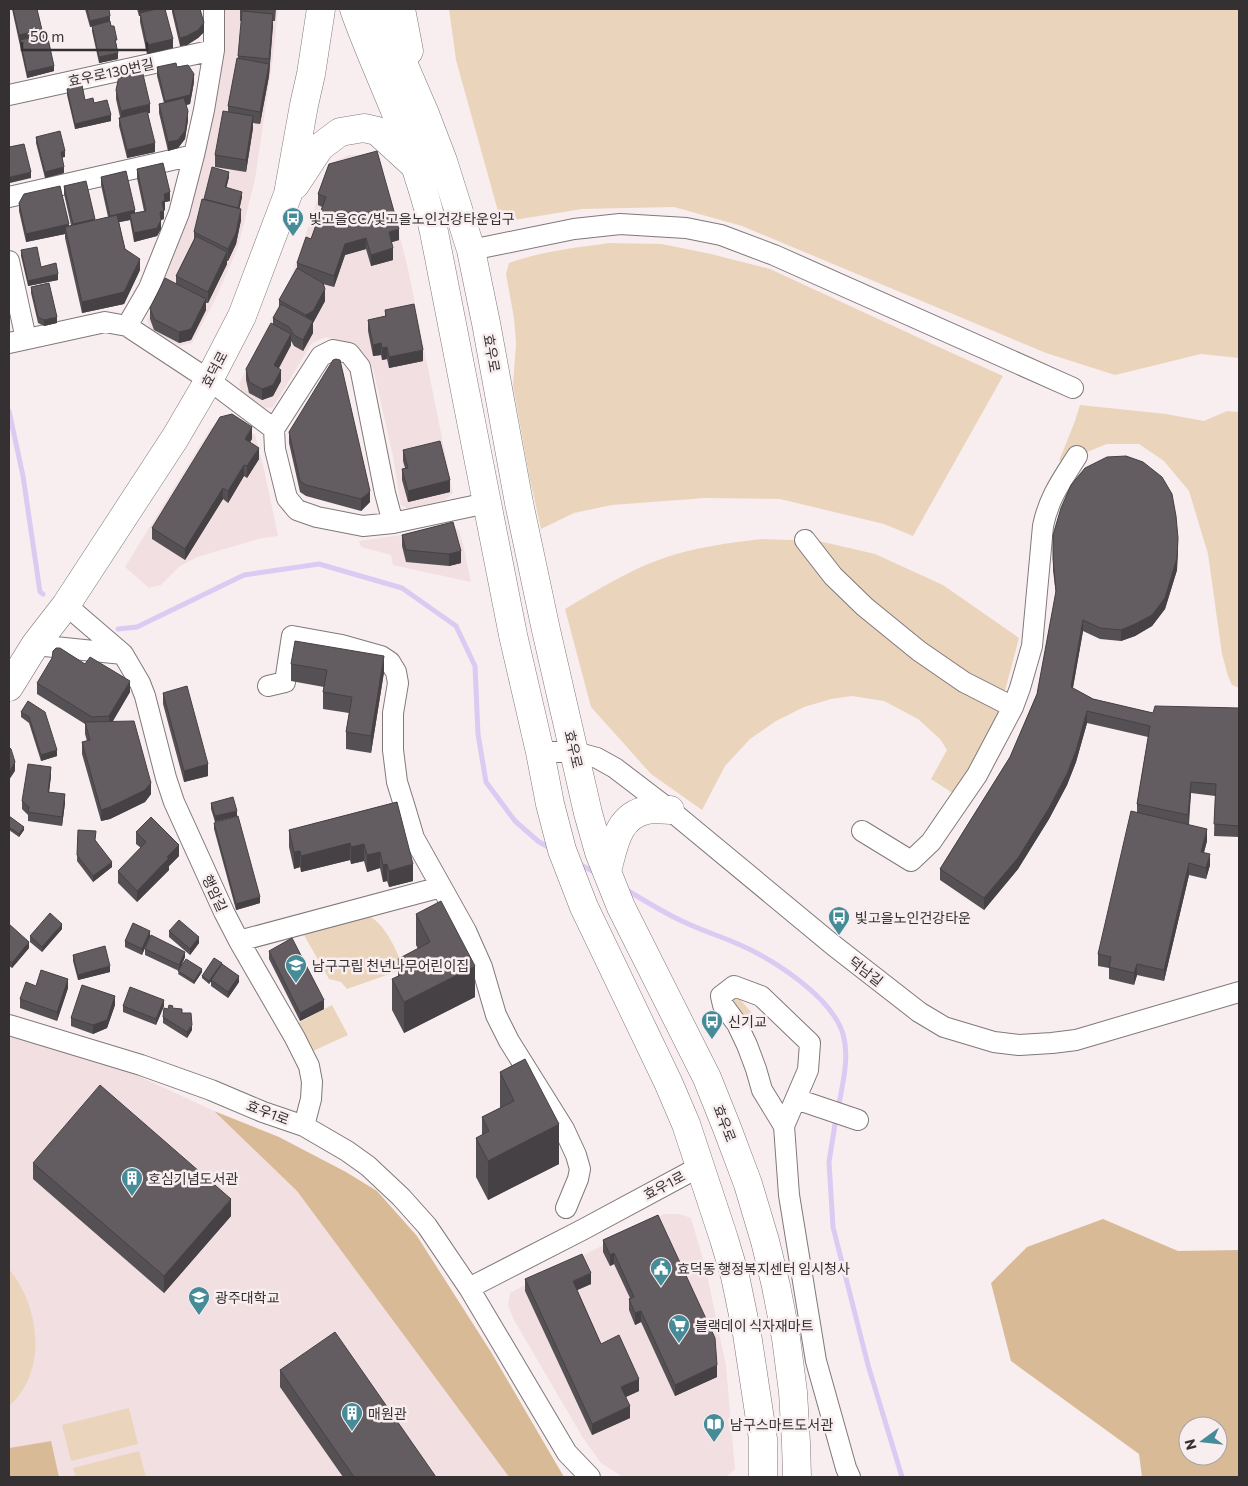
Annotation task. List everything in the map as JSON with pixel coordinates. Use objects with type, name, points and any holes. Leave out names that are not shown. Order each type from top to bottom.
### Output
[{"type":"main road","points":[[304,105],[307,9]]},
{"type":"main road","name":"효덕로","points":[[9,687],[35,645],[66,605],[174,438],[209,380],[242,316],[288,194],[311,74],[321,9]]},
{"type":"main road","points":[[354,9],[366,43],[401,126],[427,200],[513,635],[550,804],[565,858],[600,943],[668,1082],[686,1124],[735,1276],[747,1334],[763,1439],[763,1477]]},
{"type":"main road","name":"효우로","points":[[378,9],[420,102],[443,161],[471,250],[519,504],[560,692],[599,852],[621,907],[707,1078],[738,1156],[765,1241],[786,1338],[793,1392],[797,1477]]},
{"type":"main road","points":[[401,9],[420,102]]},
{"type":"main road","points":[[288,194],[320,147],[340,132],[364,128],[377,131],[416,167]]},
{"type":"main road","points":[[607,871],[618,834],[629,818],[648,809],[670,810]]},
{"type":"street","points":[[127,326],[149,288],[179,213],[204,110],[214,50],[214,9]]},
{"type":"street","name":"효우로130번길","points":[[9,94],[214,50]]},
{"type":"street","points":[[9,197],[194,155]]},
{"type":"street","points":[[471,250],[574,229],[620,224],[686,228],[721,236],[774,256],[1073,388]]},
{"type":"street","points":[[9,261],[16,341],[106,322],[127,326],[209,380],[274,429]]},
{"type":"street","points":[[393,523],[385,493],[360,367],[349,353],[334,350],[320,356],[274,429],[275,449],[287,498],[297,510],[316,517],[363,526],[393,523],[486,504]]},
{"type":"street","points":[[862,830],[912,861],[931,842],[977,775],[1013,708],[1020,688],[1032,646],[1043,526],[1046,512],[1054,492],[1077,456]]},
{"type":"street","points":[[805,540],[833,576],[865,607],[919,652],[964,682],[1013,708]]},
{"type":"street","name":"행암길","points":[[66,605],[123,654],[140,683],[174,802],[224,912],[309,1066],[312,1082],[311,1099],[304,1126]]},
{"type":"street","points":[[268,686],[285,682],[292,636],[342,644],[381,656],[390,662],[396,672],[398,683],[393,713],[397,782],[414,838],[470,940],[482,966],[496,1015],[509,1041],[564,1130],[576,1155],[580,1169],[566,1208]]},
{"type":"street","points":[[35,645],[123,654]]},
{"type":"street","name":"덕남길","points":[[540,752],[575,752],[597,758],[615,768],[670,810],[833,945],[919,1012],[944,1027],[966,1035],[994,1042],[1018,1045],[1076,1040],[1239,992]]},
{"type":"street","points":[[239,941],[441,887]]},
{"type":"street","points":[[784,1126],[808,1070],[810,1043],[761,996],[734,986],[721,996],[723,1005],[736,1024],[756,1069],[762,1090],[784,1126],[789,1195],[816,1361],[848,1473]]},
{"type":"street","name":"효우1로","points":[[9,1025],[140,1065],[304,1126],[347,1151],[368,1166],[401,1197],[427,1226],[469,1288],[567,1453],[590,1477]]},
{"type":"street","points":[[796,1099],[853,1118]]},
{"type":"street","name":"효우1로","points":[[469,1288],[701,1166]]},
{"type":"shaded area","points":[[224,9],[278,9],[273,57],[255,179],[238,247],[215,300],[192,343],[180,346],[150,330],[147,320],[187,220],[210,123],[224,37]]},
{"type":"shaded area","points":[[449,9],[1239,9],[1239,358],[1201,354],[1115,375],[1046,353],[742,226],[674,207],[582,209],[501,222],[456,60]]},
{"type":"shaded area","points":[[349,155],[368,155],[377,158],[382,167],[408,269],[453,493],[445,500],[408,509],[401,505],[393,456],[373,368],[363,356],[343,341],[326,337],[312,343],[273,407],[266,408],[242,393],[239,384],[287,287],[331,163]]},
{"type":"shaded area","points":[[609,243],[662,244],[770,269],[1003,376],[913,536],[884,524],[780,499],[705,498],[612,505],[574,513],[541,529],[513,385],[516,344],[514,318],[506,274],[509,263],[522,259],[559,250]]},
{"type":"shaded area","points":[[1080,405],[1166,414],[1204,421],[1227,411],[1239,412],[1239,688],[1232,685],[1222,654],[1208,554],[1189,491],[1164,461],[1139,444],[1107,444],[1059,461]]},
{"type":"shaded area","points":[[223,421],[235,422],[255,435],[278,536],[262,538],[197,557],[180,566],[161,585],[149,588],[125,567],[211,428]]},
{"type":"shaded area","points":[[452,524],[459,531],[471,582],[393,565],[391,555],[361,547],[359,541],[409,534]]},
{"type":"shaded area","points":[[762,539],[819,541],[875,554],[943,585],[1019,638],[1002,702],[979,755],[954,794],[931,779],[947,750],[940,739],[918,719],[884,701],[852,696],[831,699],[804,707],[776,721],[750,739],[725,766],[702,810],[651,774],[591,707],[565,609],[626,574],[664,558],[700,548]]},
{"type":"shaded area","points":[[369,916],[386,932],[404,969],[347,989],[341,982],[329,979],[304,935]]},
{"type":"shaded area","points":[[733,992],[754,1015],[745,1024],[729,1001]]},
{"type":"shaded area","points":[[332,1005],[348,1035],[313,1051],[298,1023]]},
{"type":"shaded area","name":"광주대학교","points":[[9,1037],[106,1061],[214,1111],[297,1191],[509,1477],[59,1477],[50,1441],[9,1448]]},
{"type":"shaded area","points":[[214,1111],[279,1137],[346,1172],[377,1191],[417,1236],[491,1352],[564,1477],[509,1477],[297,1191]]},
{"type":"shaded area","points":[[664,1214],[679,1214],[691,1218],[706,1270],[726,1366],[735,1469],[726,1477],[623,1477],[601,1463],[583,1438],[514,1320],[508,1305],[510,1293]]},
{"type":"shaded area","points":[[1103,1219],[1178,1251],[1239,1250],[1239,1477],[1142,1477],[1139,1454],[1011,1361],[991,1283],[1027,1247]]},
{"type":"shaded area","points":[[9,1269],[20,1284],[28,1301],[35,1339],[30,1375],[21,1392],[9,1406]]},
{"type":"shaded area","points":[[129,1408],[138,1444],[71,1461],[62,1425]]},
{"type":"shaded area","points":[[51,1441],[59,1477],[9,1477],[9,1448]]},
{"type":"shaded area","points":[[139,1451],[146,1477],[76,1477],[73,1468]]},
{"type":"building","points":[[13,9],[37,9],[42,30],[19,35]]},
{"type":"building","points":[[87,9],[109,9],[110,16],[90,21]]},
{"type":"building","points":[[165,9],[173,39],[147,45],[140,13]]},
{"type":"building","points":[[173,9],[200,9],[204,23],[198,30],[180,38]]},
{"type":"building","points":[[242,11],[273,14],[269,59],[238,56]]},
{"type":"building","points":[[110,21],[111,26],[114,26],[118,53],[99,57],[92,26]]},
{"type":"building","points":[[47,34],[54,66],[27,72],[20,40]]},
{"type":"building","points":[[237,58],[269,64],[260,112],[228,106]]},
{"type":"building","points":[[176,63],[177,67],[188,65],[194,74],[190,95],[165,101],[157,67]]},
{"type":"building","points":[[142,70],[150,104],[121,111],[116,90],[119,76]]},
{"type":"building","points":[[82,85],[85,100],[93,98],[94,103],[107,100],[111,115],[75,124],[67,89]]},
{"type":"building","points":[[184,98],[188,111],[185,131],[178,140],[168,142],[159,104]]},
{"type":"building","points":[[147,111],[155,143],[127,150],[119,118]]},
{"type":"building","points":[[223,111],[253,116],[246,160],[215,155]]},
{"type":"building","points":[[60,131],[65,151],[61,152],[64,167],[45,172],[36,137]]},
{"type":"building","points":[[24,144],[31,172],[10,177],[9,147]]},
{"type":"building","points":[[377,151],[399,229],[389,232],[393,248],[371,255],[366,238],[345,244],[334,276],[297,263],[306,237],[311,239],[326,197],[318,194],[329,164]]},
{"type":"building","points":[[163,163],[170,192],[164,194],[165,201],[162,202],[164,211],[160,212],[161,220],[157,228],[134,233],[130,214],[146,211],[137,169]]},
{"type":"building","points":[[212,167],[229,172],[225,187],[242,192],[238,208],[204,199]]},
{"type":"building","points":[[126,171],[135,210],[110,216],[101,177]]},
{"type":"building","points":[[86,181],[95,219],[73,224],[64,186]]},
{"type":"building","points":[[60,186],[69,224],[26,234],[19,203],[24,194]]},
{"type":"building","points":[[202,199],[241,209],[236,233],[228,249],[194,232]]},
{"type":"building","points":[[117,215],[125,249],[140,259],[124,292],[82,302],[65,227]]},
{"type":"building","points":[[196,236],[227,252],[208,292],[176,276]]},
{"type":"building","points":[[37,247],[41,267],[56,263],[58,274],[28,281],[21,250]]},
{"type":"building","points":[[297,268],[323,283],[325,289],[313,311],[306,315],[279,300]]},
{"type":"building","points":[[165,278],[206,299],[191,329],[179,332],[154,319],[150,308]]},
{"type":"building","points":[[49,283],[57,317],[44,320],[38,317],[31,287]]},
{"type":"building","points":[[281,304],[313,321],[303,340],[294,335],[289,327],[273,318]]},
{"type":"building","points":[[414,304],[423,350],[389,357],[387,347],[382,348],[381,343],[373,345],[368,320],[386,316],[385,310]]},
{"type":"building","points":[[271,323],[291,334],[274,365],[281,370],[273,385],[262,389],[249,382],[246,369]]},
{"type":"building","points":[[333,360],[340,360],[370,491],[361,499],[306,485],[300,481],[289,432]]},
{"type":"building","points":[[232,414],[252,427],[245,439],[259,448],[247,466],[244,465],[228,491],[223,488],[185,549],[152,528],[220,417]]},
{"type":"building","points":[[440,441],[450,480],[408,491],[402,469],[408,468],[403,450]]},
{"type":"building","points":[[1126,456],[1143,462],[1162,477],[1172,494],[1178,538],[1177,558],[1165,598],[1152,615],[1121,630],[1100,628],[1083,620],[1071,687],[1093,699],[1153,713],[1155,706],[1239,708],[1239,826],[1214,824],[1216,784],[1191,782],[1188,815],[1137,804],[1150,726],[1087,711],[1076,751],[1067,774],[1049,808],[1018,858],[984,898],[940,869],[1010,757],[1037,694],[1056,591],[1053,535],[1061,508],[1071,485],[1085,468],[1107,457]]},
{"type":"building","points":[[453,522],[461,551],[449,554],[406,550],[402,535]]},
{"type":"building","points":[[295,641],[384,656],[371,736],[346,732],[352,697],[323,692],[327,670],[291,664]]},
{"type":"building","points":[[56,648],[60,648],[85,664],[90,657],[130,681],[109,716],[92,717],[37,683]]},
{"type":"building","points":[[187,686],[208,764],[184,771],[163,693]]},
{"type":"building","points":[[28,701],[45,712],[57,750],[41,755],[29,717],[21,712]]},
{"type":"building","points":[[134,721],[151,783],[145,790],[101,810],[82,742],[90,740],[85,722]]},
{"type":"building","points":[[9,747],[15,762],[9,772]]},
{"type":"building","points":[[28,764],[51,767],[48,792],[65,794],[62,817],[28,812],[29,807],[22,801]]},
{"type":"building","points":[[233,797],[237,811],[215,816],[211,803]]},
{"type":"building","points":[[397,802],[413,864],[389,871],[387,864],[383,865],[380,852],[367,855],[364,844],[351,847],[350,843],[301,856],[300,851],[294,852],[289,830]]},
{"type":"building","points":[[1131,811],[1207,829],[1201,852],[1210,854],[1206,868],[1189,863],[1164,970],[1137,964],[1134,973],[1109,967],[1111,957],[1098,954]]},
{"type":"building","points":[[9,816],[24,827],[19,834],[9,827]]},
{"type":"building","points":[[238,816],[260,897],[236,904],[214,823]]},
{"type":"building","points":[[151,817],[179,845],[137,891],[118,871],[146,842],[136,832]]},
{"type":"building","points":[[78,830],[96,831],[95,840],[112,862],[93,876],[77,855]]},
{"type":"building","points":[[441,901],[475,966],[404,1002],[392,979],[405,973],[398,959],[430,942],[416,914]]},
{"type":"building","points":[[50,913],[62,924],[42,947],[30,936]]},
{"type":"building","points":[[179,920],[199,937],[190,949],[169,931]]},
{"type":"building","points":[[133,923],[150,931],[142,949],[125,941]]},
{"type":"building","points":[[9,924],[29,942],[12,963],[9,960]]},
{"type":"building","points":[[151,935],[185,952],[179,965],[145,949]]},
{"type":"building","name":"남구구립 천년나무어린이집","points":[[292,938],[324,1000],[300,1013],[269,951]]},
{"type":"building","points":[[105,946],[110,966],[78,975],[73,955]]},
{"type":"building","points":[[214,958],[222,963],[209,981],[202,976]]},
{"type":"building","points":[[186,959],[202,969],[194,981],[178,971]]},
{"type":"building","points":[[222,964],[239,976],[228,992],[211,980]]},
{"type":"building","points":[[41,970],[68,979],[57,1012],[20,999],[26,982],[36,986]]},
{"type":"building","points":[[82,985],[115,996],[107,1020],[93,1025],[71,1018]]},
{"type":"building","points":[[130,987],[164,1000],[156,1019],[123,1006]]},
{"type":"building","points":[[169,1005],[173,1006],[172,1008],[182,1009],[182,1013],[191,1013],[192,1025],[187,1032],[163,1017],[164,1008],[168,1009]]},
{"type":"building","points":[[525,1059],[559,1124],[488,1161],[476,1138],[489,1131],[482,1117],[514,1101],[500,1072]]},
{"type":"building","name":"호심기념도서관","points":[[100,1085],[231,1199],[164,1276],[33,1163]]},
{"type":"building","points":[[658,1215],[715,1338],[717,1365],[675,1385],[641,1311],[635,1313],[629,1299],[634,1297],[614,1253],[610,1255],[603,1240]]},
{"type":"building","points":[[582,1254],[591,1273],[573,1281],[601,1344],[619,1335],[639,1379],[621,1387],[630,1406],[592,1424],[525,1279]]},
{"type":"building","name":"매원관","points":[[335,1332],[436,1477],[354,1477],[280,1370]]},
{"type":"waterway","points":[[9,411],[23,476],[40,592],[43,594]]},
{"type":"waterway","points":[[118,629],[137,627],[244,575],[319,564],[402,588],[456,626],[475,666],[478,734],[486,782],[515,821],[539,842],[552,849]]},
{"type":"waterway","points":[[579,864],[598,874]]},
{"type":"waterway","points":[[625,889],[660,910],[768,959],[784,969],[827,1006],[837,1020],[845,1043],[845,1072],[838,1110]]},
{"type":"waterway","points":[[836,1118],[829,1162],[833,1227],[868,1365],[902,1477]]},
{"type":"place","name":"빛고을CC/빛고을노인건강타운입구","points":[[293,237]]},
{"type":"place","name":"빛고을노인건강타운","points":[[839,936]]},
{"type":"place","name":"남구구립 천년나무어린이집","points":[[296,984]]},
{"type":"place","name":"신기교","points":[[712,1040]]},
{"type":"place","name":"호심기념도서관","points":[[132,1197]]},
{"type":"place","name":"효덕동 행정복지센터 임시청사","points":[[661,1287]]},
{"type":"place","name":"광주대학교","points":[[199,1316]]},
{"type":"place","name":"블랙데이 식자재마트","points":[[679,1344]]},
{"type":"place","name":"매원관","points":[[352,1432]]},
{"type":"place","name":"남구스마트도서관","points":[[714,1443]]}]
